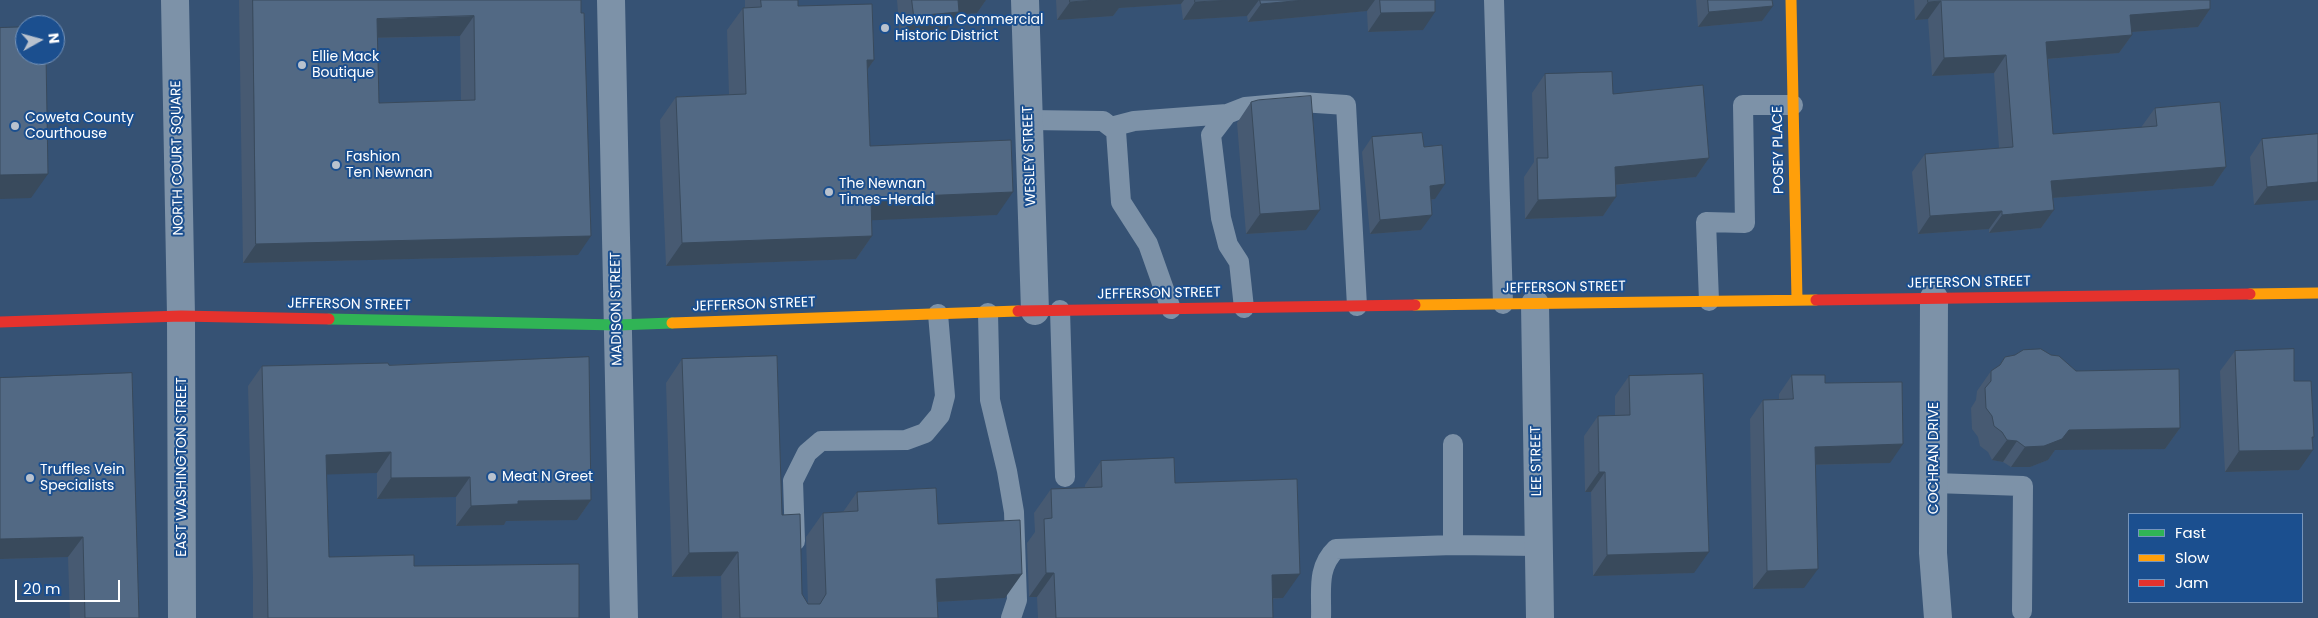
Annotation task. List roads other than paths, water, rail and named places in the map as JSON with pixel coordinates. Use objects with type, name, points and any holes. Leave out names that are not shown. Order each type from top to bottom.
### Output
[{"type":"main road","name":"POSEY PLACE","points":[[1791,0],[1797,300]]},
{"type":"main road","name":"JEFFERSON STREET","points":[[0,322],[181,316],[618,325],[1047,311],[2318,293]]},
{"type":"street","name":"NORTH COURT SQUARE","points":[[175,0],[181,316]]},
{"type":"street","name":"MADISON STREET","points":[[611,0],[624,618]]},
{"type":"street","name":"WESLEY STREET","points":[[1025,0],[1028,120],[1047,311]]},
{"type":"street","name":"COCHRAN DRIVE","points":[[1934,298],[1933,553],[1938,618]]},
{"type":"street","name":"LEE STREET","points":[[1535,304],[1540,618]]},
{"type":"street","name":"EAST WASHINGTON STREET","points":[[181,316],[182,618]]},
{"type":"lane","points":[[1494,0],[1503,304]]},
{"type":"lane","points":[[1111,127],[1134,120],[1227,114],[1245,107],[1301,102],[1346,105],[1357,306]]},
{"type":"lane","points":[[1709,301],[1706,222],[1745,223],[1743,105],[1793,105]]},
{"type":"lane","points":[[1227,114],[1211,135],[1221,218],[1228,245],[1239,262],[1244,308]]},
{"type":"lane","points":[[1028,120],[1103,121],[1116,131],[1121,202],[1148,244],[1171,309]]},
{"type":"lane","points":[[1047,311],[1065,477]]},
{"type":"lane","points":[[988,313],[990,400],[1007,471],[1014,512],[1017,600],[1011,618]]},
{"type":"lane","points":[[795,559],[793,481],[808,453],[821,441],[906,440],[925,433],[940,415],[945,396],[938,314]]},
{"type":"lane","points":[[1453,444],[1453,545]]},
{"type":"lane","points":[[1934,483],[2023,486],[2022,611]]},
{"type":"lane","points":[[1321,618],[1322,572],[1327,558],[1336,549],[1453,545],[1538,546]]},
{"type":"place","name":"Newnan Commercial Historic District","points":[[885,28]]},
{"type":"place","name":"Ellie Mack Boutique","points":[[302,65]]},
{"type":"place","name":"Coweta County Courthouse","points":[[15,126]]},
{"type":"place","name":"Fashion Ten Newnan","points":[[336,165]]},
{"type":"place","name":"The Newnan Times-Herald","points":[[829,192]]},
{"type":"place","name":"Meat N Greet","points":[[492,477]]},
{"type":"place","name":"Truffles Vein Specialists","points":[[30,478]]}]
